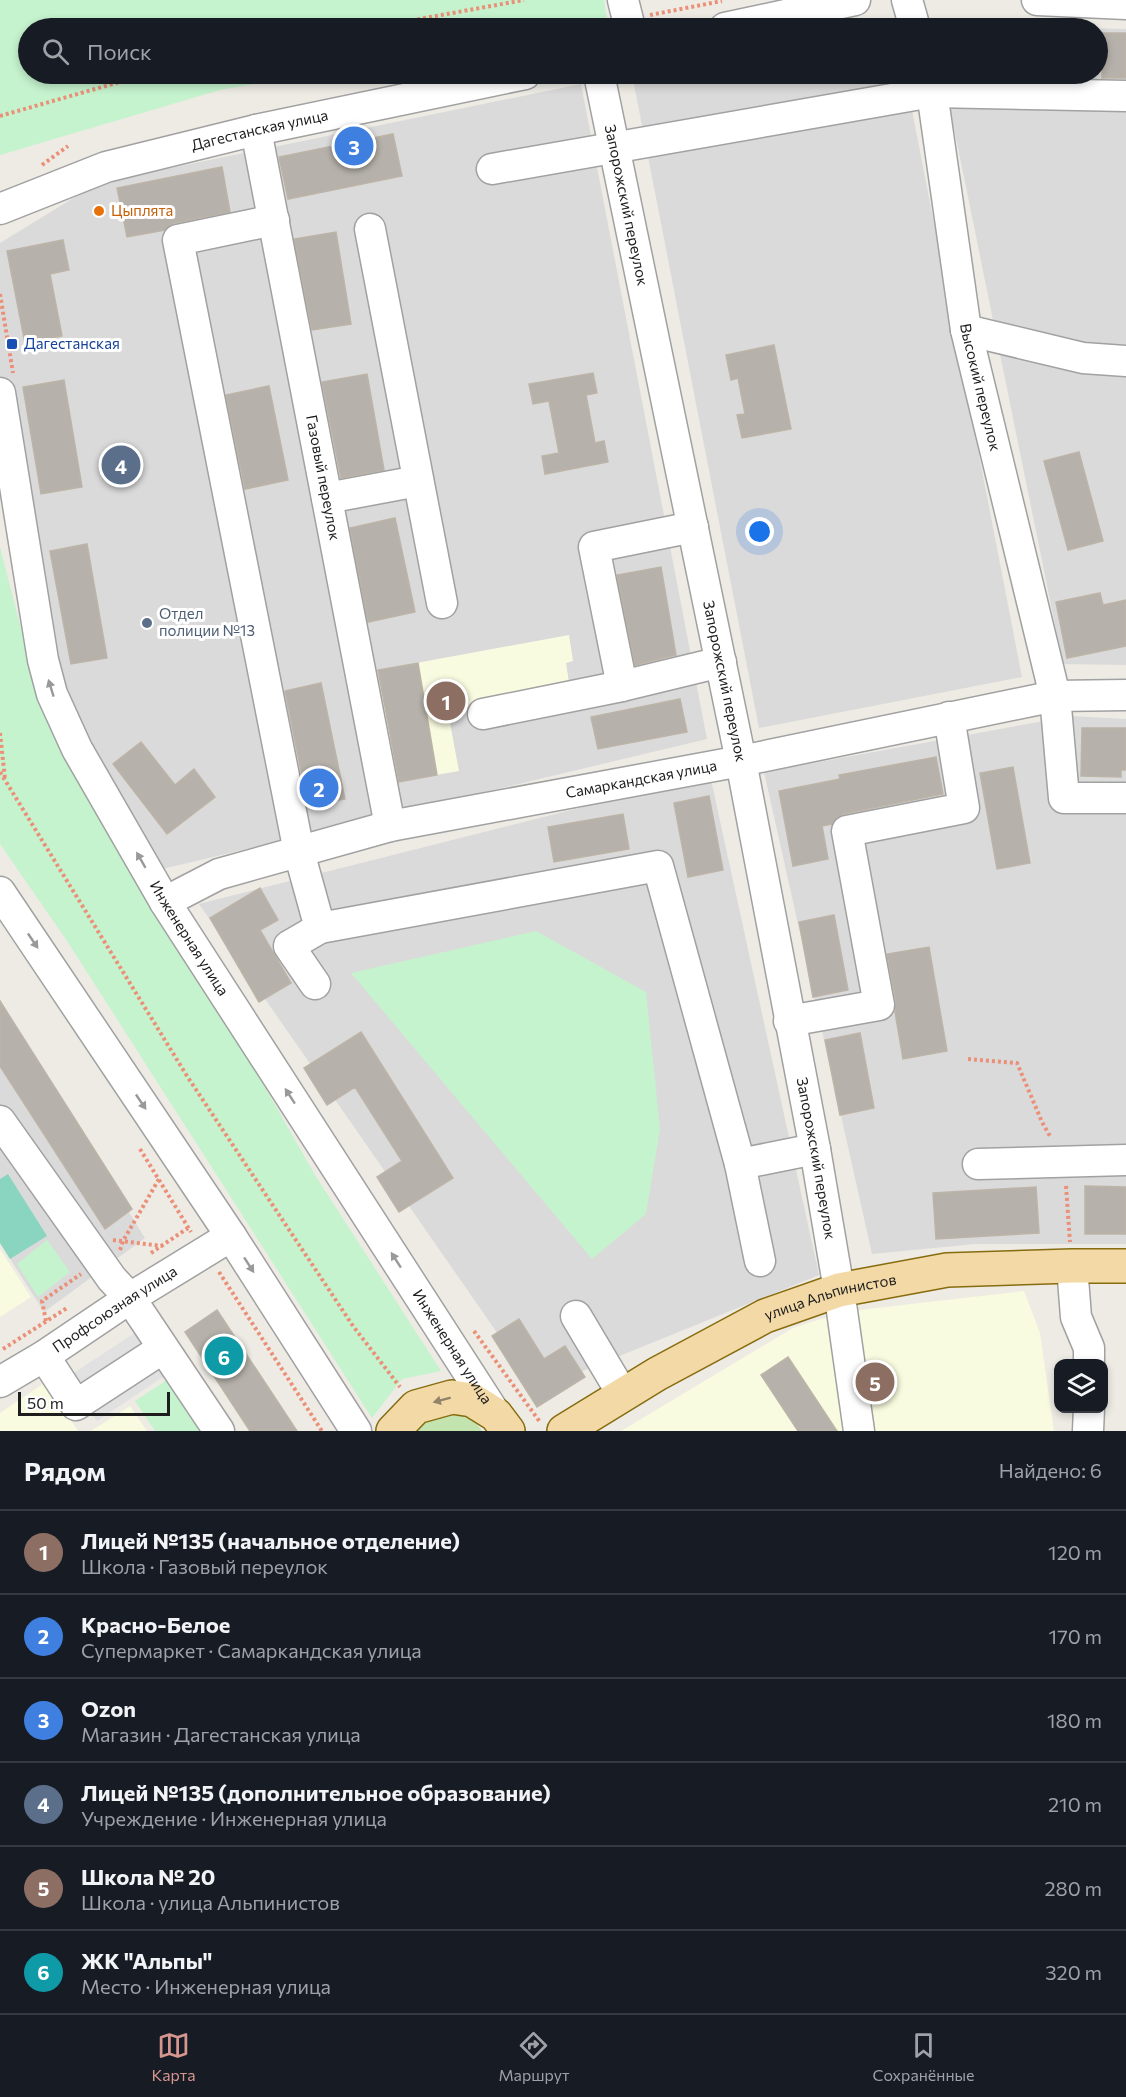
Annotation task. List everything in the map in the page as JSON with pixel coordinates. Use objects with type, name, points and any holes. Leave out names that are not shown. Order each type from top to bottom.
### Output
[{"type":"main road","name":"улица Альпинистов","points":[[564,1431],[623,1395],[765,1316],[839,1290],[947,1270],[1126,1266]]},
{"type":"main road","points":[[393,1431],[416,1407],[452,1397],[472,1400],[502,1423]]},
{"type":"street","points":[[771,18],[855,0]]},
{"type":"street","points":[[907,0],[912,18]]},
{"type":"street","points":[[1036,0],[1126,4]]},
{"type":"street","name":"Дагестанская улица","points":[[0,209],[106,167],[256,130],[477,84]]},
{"type":"street","name":"Запорожский переулок","points":[[601,84],[741,761],[815,1149],[839,1290],[859,1431]]},
{"type":"street","points":[[492,169],[614,147],[925,84]]},
{"type":"street","name":"Высокий переулок","points":[[930,84],[966,330],[1055,696],[1064,798],[1126,798]]},
{"type":"street","points":[[945,84],[1126,96]]},
{"type":"street","name":"Газовый переулок","points":[[256,130],[390,826]]},
{"type":"street","points":[[274,220],[178,240],[299,852],[320,928]]},
{"type":"street","points":[[370,229],[442,603]]},
{"type":"street","points":[[966,330],[1083,358],[1126,361]]},
{"type":"street","name":"Инженерная улица","points":[[0,393],[43,660],[52,693],[77,749],[165,902],[502,1423]]},
{"type":"street","points":[[327,498],[418,481]]},
{"type":"street","points":[[622,686],[594,547],[693,527]]},
{"type":"street","points":[[483,714],[622,686],[721,662]]},
{"type":"street","name":"Самаркандская улица","points":[[165,902],[219,874],[390,826],[741,761],[1055,696],[1126,694]]},
{"type":"street","points":[[789,1021],[879,1005],[847,831],[964,808],[949,717]]},
{"type":"street","points":[[315,984],[290,946],[320,928],[658,866],[740,1164],[760,1261]]},
{"type":"street","points":[[0,892],[231,1236],[356,1431]]},
{"type":"street","points":[[0,1121],[121,1288],[219,1431]]},
{"type":"street","points":[[740,1164],[815,1149]]},
{"type":"street","points":[[978,1164],[1126,1160]]},
{"type":"street","name":"Профсоюзная улица","points":[[0,1382],[44,1356],[121,1288],[207,1252],[231,1236]]},
{"type":"street","points":[[1072,1266],[1076,1317],[1089,1348],[1089,1359]]},
{"type":"street","points":[[576,1316],[623,1395]]},
{"type":"street","points":[[44,1356],[76,1405],[151,1356]]},
{"type":"street","points":[[1088,1431],[1089,1413]]},
{"type":"path","points":[[425,18],[524,0]]},
{"type":"path","points":[[627,16],[729,0]]},
{"type":"path","points":[[0,116],[113,84]]},
{"type":"path","points":[[0,733],[5,783]]},
{"type":"path","points":[[0,772],[187,1076],[353,1326],[416,1407]]},
{"type":"path","points":[[134,1139],[188,1228],[207,1252],[321,1431]]},
{"type":"path","points":[[123,1240],[159,1179]]},
{"type":"path","points":[[87,1244],[94,1239],[123,1240],[162,1246]]},
{"type":"path","points":[[46,1322],[42,1301],[87,1271],[98,1288],[121,1288]]},
{"type":"path","points":[[0,1351],[72,1305]]},
{"type":"shaded area","points":[[1108,28],[1126,29],[1126,665],[1063,664],[945,84],[1108,84]]},
{"type":"shaded area","points":[[581,84],[707,739],[154,871],[56,684],[0,397],[0,243],[98,183]]},
{"type":"shaded area","points":[[634,84],[907,84],[1022,677],[759,728]]},
{"type":"shaded area","points":[[569,635],[573,661],[566,663],[570,689],[448,712],[459,771],[396,782],[378,670]]},
{"type":"shaded area","points":[[1071,716],[1126,719],[1126,1244],[975,1244],[872,1254],[764,772]]},
{"type":"shaded area","points":[[710,775],[819,1275],[563,1379],[539,1393],[199,904]]},
{"type":"shaded area","points":[[0,1005],[145,1238],[44,1312],[0,1243]]},
{"type":"shaded area","points":[[0,1249],[31,1297],[0,1317]]},
{"type":"shaded area","points":[[1024,1291],[1040,1333],[1054,1431],[621,1431],[793,1328],[842,1312]]},
{"type":"shaded area","points":[[138,1331],[145,1342],[77,1388],[69,1376]]},
{"type":"shaded area","points":[[158,1362],[166,1375],[97,1421],[88,1408]]},
{"type":"shaded area","points":[[46,1382],[78,1431],[0,1431],[0,1413]]},
{"type":"shaded area","points":[[130,1406],[147,1431],[91,1431]]},
{"type":"green space","points":[[0,0],[604,0],[607,18],[18,18],[18,84],[255,84],[220,90],[0,155]]},
{"type":"green space","points":[[0,547],[36,687],[315,1175],[441,1371],[402,1379],[372,1418],[67,941],[0,844]]},
{"type":"green space","points":[[536,931],[646,992],[660,1129],[646,1214],[592,1259],[351,973]]},
{"type":"green space","points":[[8,1174],[47,1236],[10,1259],[0,1243],[0,1179]]},
{"type":"green space","points":[[47,1240],[70,1272],[38,1297],[17,1264]]},
{"type":"green space","points":[[173,1376],[209,1431],[155,1431],[135,1401]]},
{"type":"green space","points":[[446,1413],[472,1417],[482,1431],[409,1431],[420,1419]]},
{"type":"building","points":[[1108,33],[1126,33],[1126,78],[1108,78]]},
{"type":"building","points":[[393,134],[402,176],[288,199],[279,157]]},
{"type":"building","points":[[222,167],[230,212],[174,223],[165,230],[127,237],[117,188]]},
{"type":"building","points":[[336,232],[351,324],[312,330],[294,239]]},
{"type":"building","points":[[63,240],[69,270],[50,274],[62,336],[25,343],[7,251]]},
{"type":"building","points":[[774,345],[791,429],[742,438],[737,415],[745,414],[738,378],[731,380],[726,355]]},
{"type":"building","points":[[593,373],[597,393],[586,395],[595,443],[604,441],[608,462],[545,474],[542,456],[559,453],[549,401],[533,404],[529,384]]},
{"type":"building","points":[[367,374],[384,470],[341,478],[322,382]]},
{"type":"building","points":[[64,380],[82,487],[41,494],[23,387]]},
{"type":"building","points":[[269,386],[288,480],[245,489],[226,395]]},
{"type":"building","points":[[1079,452],[1103,541],[1068,550],[1044,461]]},
{"type":"building","points":[[395,518],[415,612],[368,622],[350,528]]},
{"type":"building","points":[[87,544],[107,658],[71,664],[50,551]]},
{"type":"building","points":[[661,567],[676,655],[635,665],[617,575]]},
{"type":"building","points":[[1100,593],[1103,605],[1126,600],[1126,646],[1067,658],[1056,602]]},
{"type":"building","points":[[418,663],[437,775],[399,782],[378,670]]},
{"type":"building","points":[[321,683],[345,799],[308,806],[285,691]]},
{"type":"building","points":[[680,699],[687,732],[598,749],[591,717]]},
{"type":"building","points":[[1082,728],[1126,728],[1126,770],[1121,770],[1121,777],[1081,776]]},
{"type":"building","points":[[141,742],[175,785],[194,769],[215,797],[167,834],[113,764]]},
{"type":"building","points":[[936,757],[943,794],[843,814],[832,824],[822,826],[828,859],[793,866],[779,791],[840,779],[839,775]]},
{"type":"building","points":[[1013,767],[1030,863],[997,869],[980,773]]},
{"type":"building","points":[[709,796],[723,870],[688,877],[674,803]]},
{"type":"building","points":[[623,814],[629,849],[554,862],[548,827]]},
{"type":"building","points":[[260,888],[278,920],[260,930],[291,983],[259,1002],[210,918]]},
{"type":"building","points":[[834,915],[848,990],[813,997],[799,922]]},
{"type":"building","points":[[929,947],[947,1051],[903,1059],[887,954]]},
{"type":"building","points":[[0,1001],[132,1209],[105,1229],[0,1066]]},
{"type":"building","points":[[361,1032],[453,1178],[399,1212],[377,1177],[402,1161],[355,1087],[327,1105],[304,1068]]},
{"type":"building","points":[[860,1033],[874,1108],[840,1115],[825,1040]]},
{"type":"building","points":[[1085,1186],[1126,1187],[1126,1234],[1085,1234]]},
{"type":"building","points":[[1036,1187],[1039,1233],[936,1239],[933,1193]]},
{"type":"building","points":[[217,1310],[297,1431],[250,1431],[185,1332]]},
{"type":"building","points":[[519,1319],[544,1359],[565,1346],[585,1377],[537,1407],[492,1336]]},
{"type":"building","points":[[788,1357],[837,1431],[798,1431],[761,1375]]},
{"type":"place","name":"Ozon","points":[[354,146]]},
{"type":"place","name":"Цыплята","points":[[99,211]]},
{"type":"place","name":"Дагестанская","points":[[12,344]]},
{"type":"place","name":"Лицей №135 (дополнительное образование)","points":[[121,465]]},
{"type":"place","name":"Отдел полиции №13","points":[[147,623]]},
{"type":"place","name":"Лицей №135 (начальное отделение)","points":[[446,701]]},
{"type":"place","name":"Красно-Белое","points":[[319,788]]},
{"type":"place","name":"ЖК \"Альпы\"","points":[[224,1356]]},
{"type":"place","name":"Школа № 20","points":[[875,1382]]}]
